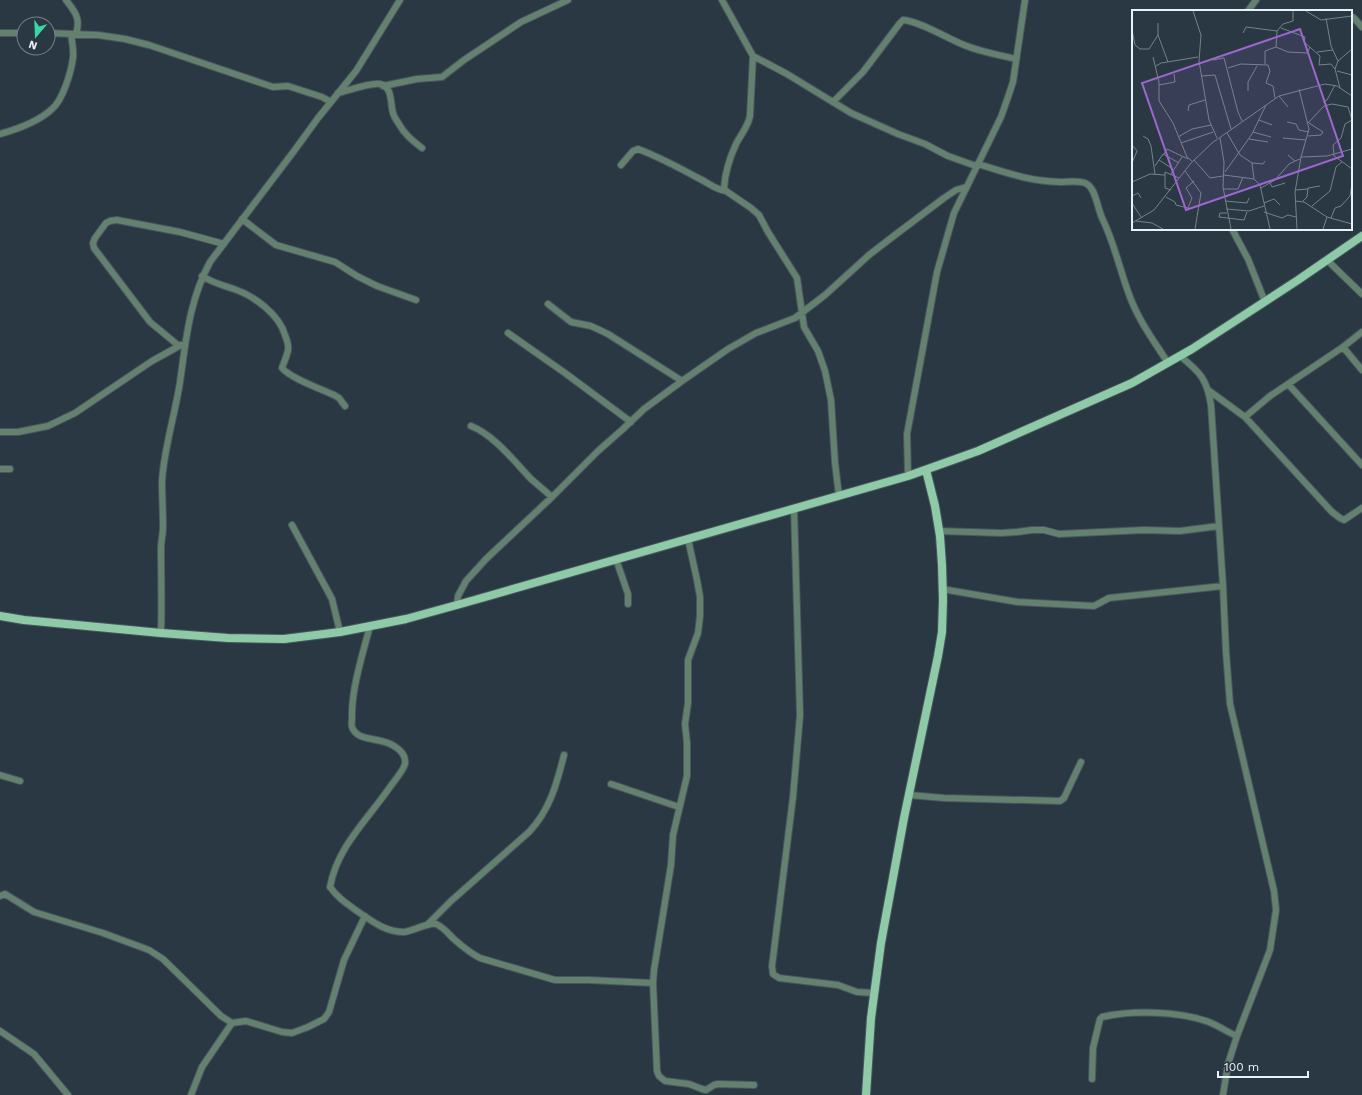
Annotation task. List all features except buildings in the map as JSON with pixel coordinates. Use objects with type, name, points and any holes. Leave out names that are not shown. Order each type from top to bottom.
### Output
[{"type":"main road","points":[[0,616],[161,633],[228,638],[284,639],[340,632],[406,619],[457,605],[908,476],[978,451],[1132,383],[1168,363],[1265,302],[1362,236]]},
{"type":"main road","points":[[866,1095],[871,1018],[881,943],[942,632],[942,566],[939,531],[935,506],[926,470]]},
{"type":"street","points":[[0,134],[26,125],[46,115],[54,108],[61,97],[73,59],[74,34],[79,26],[78,18],[66,0]]},
{"type":"street","points":[[161,633],[161,545],[163,528],[162,482],[179,384],[182,345],[202,276],[210,262],[294,152],[318,118],[356,72],[400,0]]},
{"type":"street","points":[[383,86],[417,79],[442,77],[464,60],[515,26],[568,0]]},
{"type":"street","points":[[722,0],[753,56],[749,124],[732,154],[724,183],[724,188],[726,191]]},
{"type":"street","points":[[908,476],[907,434],[937,272],[954,213],[1001,117],[1012,82],[1025,0]]},
{"type":"street","points":[[1249,10],[1256,0]]},
{"type":"street","points":[[1352,17],[1362,27]]},
{"type":"street","points":[[833,102],[863,72],[903,20],[908,20],[965,46],[990,54],[1016,59]]},
{"type":"street","points":[[0,32],[16,33]]},
{"type":"street","points":[[56,34],[118,38],[142,43],[273,87],[288,86],[331,102]]},
{"type":"street","points":[[753,56],[787,74],[874,125],[925,144],[948,156],[1026,179],[1086,183],[1090,187],[1110,235],[1136,312],[1168,363]]},
{"type":"street","points":[[338,94],[374,84],[383,86],[390,94],[393,113],[399,125],[405,134],[422,148]]},
{"type":"street","points":[[621,165],[634,151],[638,149],[684,170],[718,190],[726,191],[751,208],[758,215],[797,278],[804,327],[818,351],[825,371],[830,393],[834,463],[839,496]]},
{"type":"street","points":[[457,605],[458,596],[466,581],[486,559],[644,409],[728,349],[756,333],[795,318],[824,295],[869,254],[944,198],[956,190],[966,187]]},
{"type":"street","points":[[182,345],[150,322],[94,248],[93,244],[95,238],[106,223],[117,220],[180,232],[224,244]]},
{"type":"street","points":[[242,220],[276,245],[335,262],[357,276],[378,286],[416,300]]},
{"type":"street","points":[[1233,230],[1248,259],[1265,302]]},
{"type":"street","points":[[1327,260],[1362,294]]},
{"type":"street","points":[[202,276],[218,284],[248,295],[275,316],[281,324],[289,350],[282,368],[295,378],[334,394],[345,406]]},
{"type":"street","points":[[548,304],[571,322],[591,326],[604,331],[682,381]]},
{"type":"street","points":[[1244,417],[1270,396],[1343,347],[1362,332]]},
{"type":"street","points":[[508,333],[631,422]]},
{"type":"street","points":[[0,432],[18,432],[48,426],[75,412],[152,361],[182,345]]},
{"type":"street","points":[[1343,347],[1362,370]]},
{"type":"street","points":[[1180,356],[1193,366],[1202,376],[1208,390],[1211,405],[1213,457],[1219,526],[1230,704],[1274,891],[1276,910],[1270,950],[1237,1036],[1228,1064],[1222,1095]]},
{"type":"street","points":[[1288,384],[1362,465]]},
{"type":"street","points":[[1208,390],[1244,417],[1332,512],[1344,520],[1362,508]]},
{"type":"street","points":[[471,426],[480,430],[505,451],[532,480],[552,497]]},
{"type":"street","points":[[0,468],[10,469]]},
{"type":"street","points":[[794,508],[800,715],[793,797],[772,966],[773,974],[779,978],[838,985],[857,992],[874,993]]},
{"type":"street","points":[[292,525],[332,599],[340,632]]},
{"type":"street","points":[[939,531],[1001,533],[1044,530],[1059,534],[1066,534],[1144,530],[1180,531],[1219,526]]},
{"type":"street","points":[[688,539],[698,580],[700,616],[698,632],[688,660],[688,703],[685,724],[687,743],[687,776],[673,834],[670,865],[654,970],[653,983],[657,1071],[659,1076],[665,1080],[689,1084],[702,1090],[706,1090],[718,1084],[754,1085]]},
{"type":"street","points":[[616,559],[628,594],[628,604]]},
{"type":"street","points":[[942,589],[1018,602],[1094,606],[1109,598],[1223,586]]},
{"type":"street","points":[[370,626],[353,700],[352,727],[356,734],[365,738],[382,741],[399,750],[405,758],[404,766],[395,781],[344,848],[332,874],[330,887],[337,897],[382,928],[404,932],[432,924],[443,928],[472,954],[480,958],[555,980],[653,983]]},
{"type":"street","points":[[427,926],[451,901],[529,832],[539,821],[557,782],[564,755]]},
{"type":"street","points":[[909,795],[944,798],[1060,801],[1064,798],[1081,762]]},
{"type":"street","points":[[0,775],[20,781]]},
{"type":"street","points":[[611,784],[679,807]]},
{"type":"street","points":[[0,896],[5,894],[34,912],[103,933],[150,950],[163,959],[221,1016],[232,1024]]},
{"type":"street","points":[[191,1095],[202,1067],[232,1024],[246,1020],[282,1032],[292,1033],[308,1028],[324,1019],[329,1012],[344,960],[365,916]]},
{"type":"street","points":[[1092,1079],[1093,1048],[1100,1019],[1102,1017],[1133,1012],[1176,1015],[1210,1023],[1237,1036]]},
{"type":"street","points":[[0,1031],[34,1054],[68,1095]]}]
